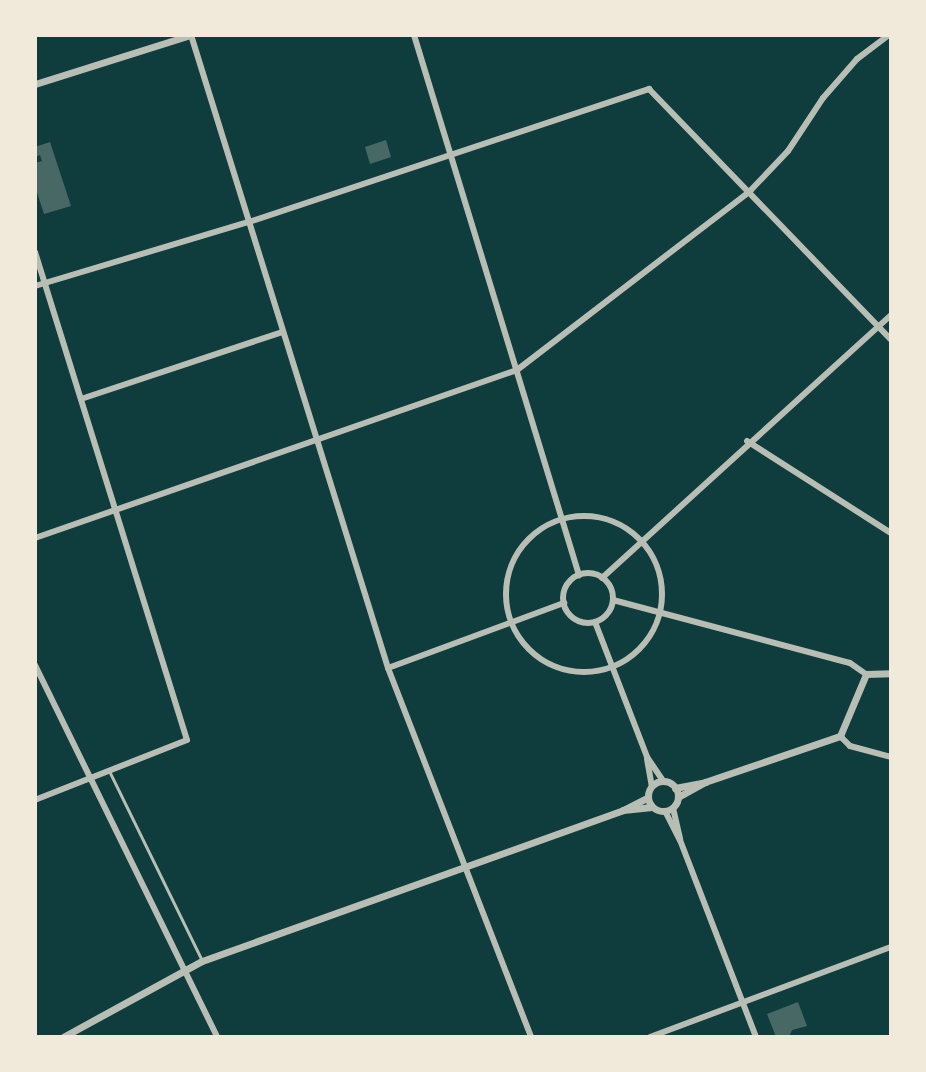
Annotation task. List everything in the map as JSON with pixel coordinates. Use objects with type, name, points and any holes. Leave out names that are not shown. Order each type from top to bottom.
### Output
[{"type":"street","points":[[35,84],[190,35],[388,668],[531,1037]]},
{"type":"street","points":[[414,35],[579,575]]},
{"type":"street","points":[[35,538],[517,370],[750,191],[788,151],[823,98],[857,59],[889,35]]},
{"type":"street","points":[[35,286],[248,222],[649,89],[891,340]]},
{"type":"street","points":[[35,252],[187,740],[35,800]]},
{"type":"street","points":[[602,578],[747,441],[891,315]]},
{"type":"street","points":[[81,399],[282,332]]},
{"type":"street","points":[[747,441],[891,533]]},
{"type":"street","points":[[562,519],[605,519],[642,541],[662,583],[660,613],[647,642],[613,668],[577,672],[548,664],[526,646],[512,624],[507,587],[516,557],[533,536],[562,519]]},
{"type":"street","points":[[602,578],[579,575],[568,583],[564,603],[572,617],[595,622],[607,614],[613,600]]},
{"type":"street","points":[[602,578],[613,600],[850,663],[866,674],[891,674]]},
{"type":"street","points":[[388,668],[564,603]]},
{"type":"street","points":[[595,622],[647,757],[652,786],[648,797],[652,807]]},
{"type":"street","points":[[35,665],[182,971],[217,1037]]},
{"type":"street","points":[[675,788],[705,782],[840,736],[866,674]]},
{"type":"street","points":[[840,736],[850,746],[891,757]]},
{"type":"street","points":[[647,757],[663,781],[675,788],[678,797]]},
{"type":"street","points":[[652,786],[663,781]]},
{"type":"street","points":[[680,840],[673,808],[678,797],[705,782]]},
{"type":"street","points":[[63,1037],[202,961],[623,810],[648,797]]},
{"type":"street","points":[[623,810],[652,807],[664,811],[673,808]]},
{"type":"street","points":[[664,811],[680,840],[756,1037]]},
{"type":"street","points":[[650,1037],[891,947]]},
{"type":"lane","points":[[110,771],[202,961]]},
{"type":"building","points":[[386,140],[391,157],[370,164],[365,147]]},
{"type":"building","points":[[50,142],[71,206],[44,214],[35,186],[35,163],[42,161],[40,155],[35,157],[35,147]]},
{"type":"building","points":[[798,1002],[807,1026],[792,1030],[789,1037],[776,1037],[767,1014]]}]
